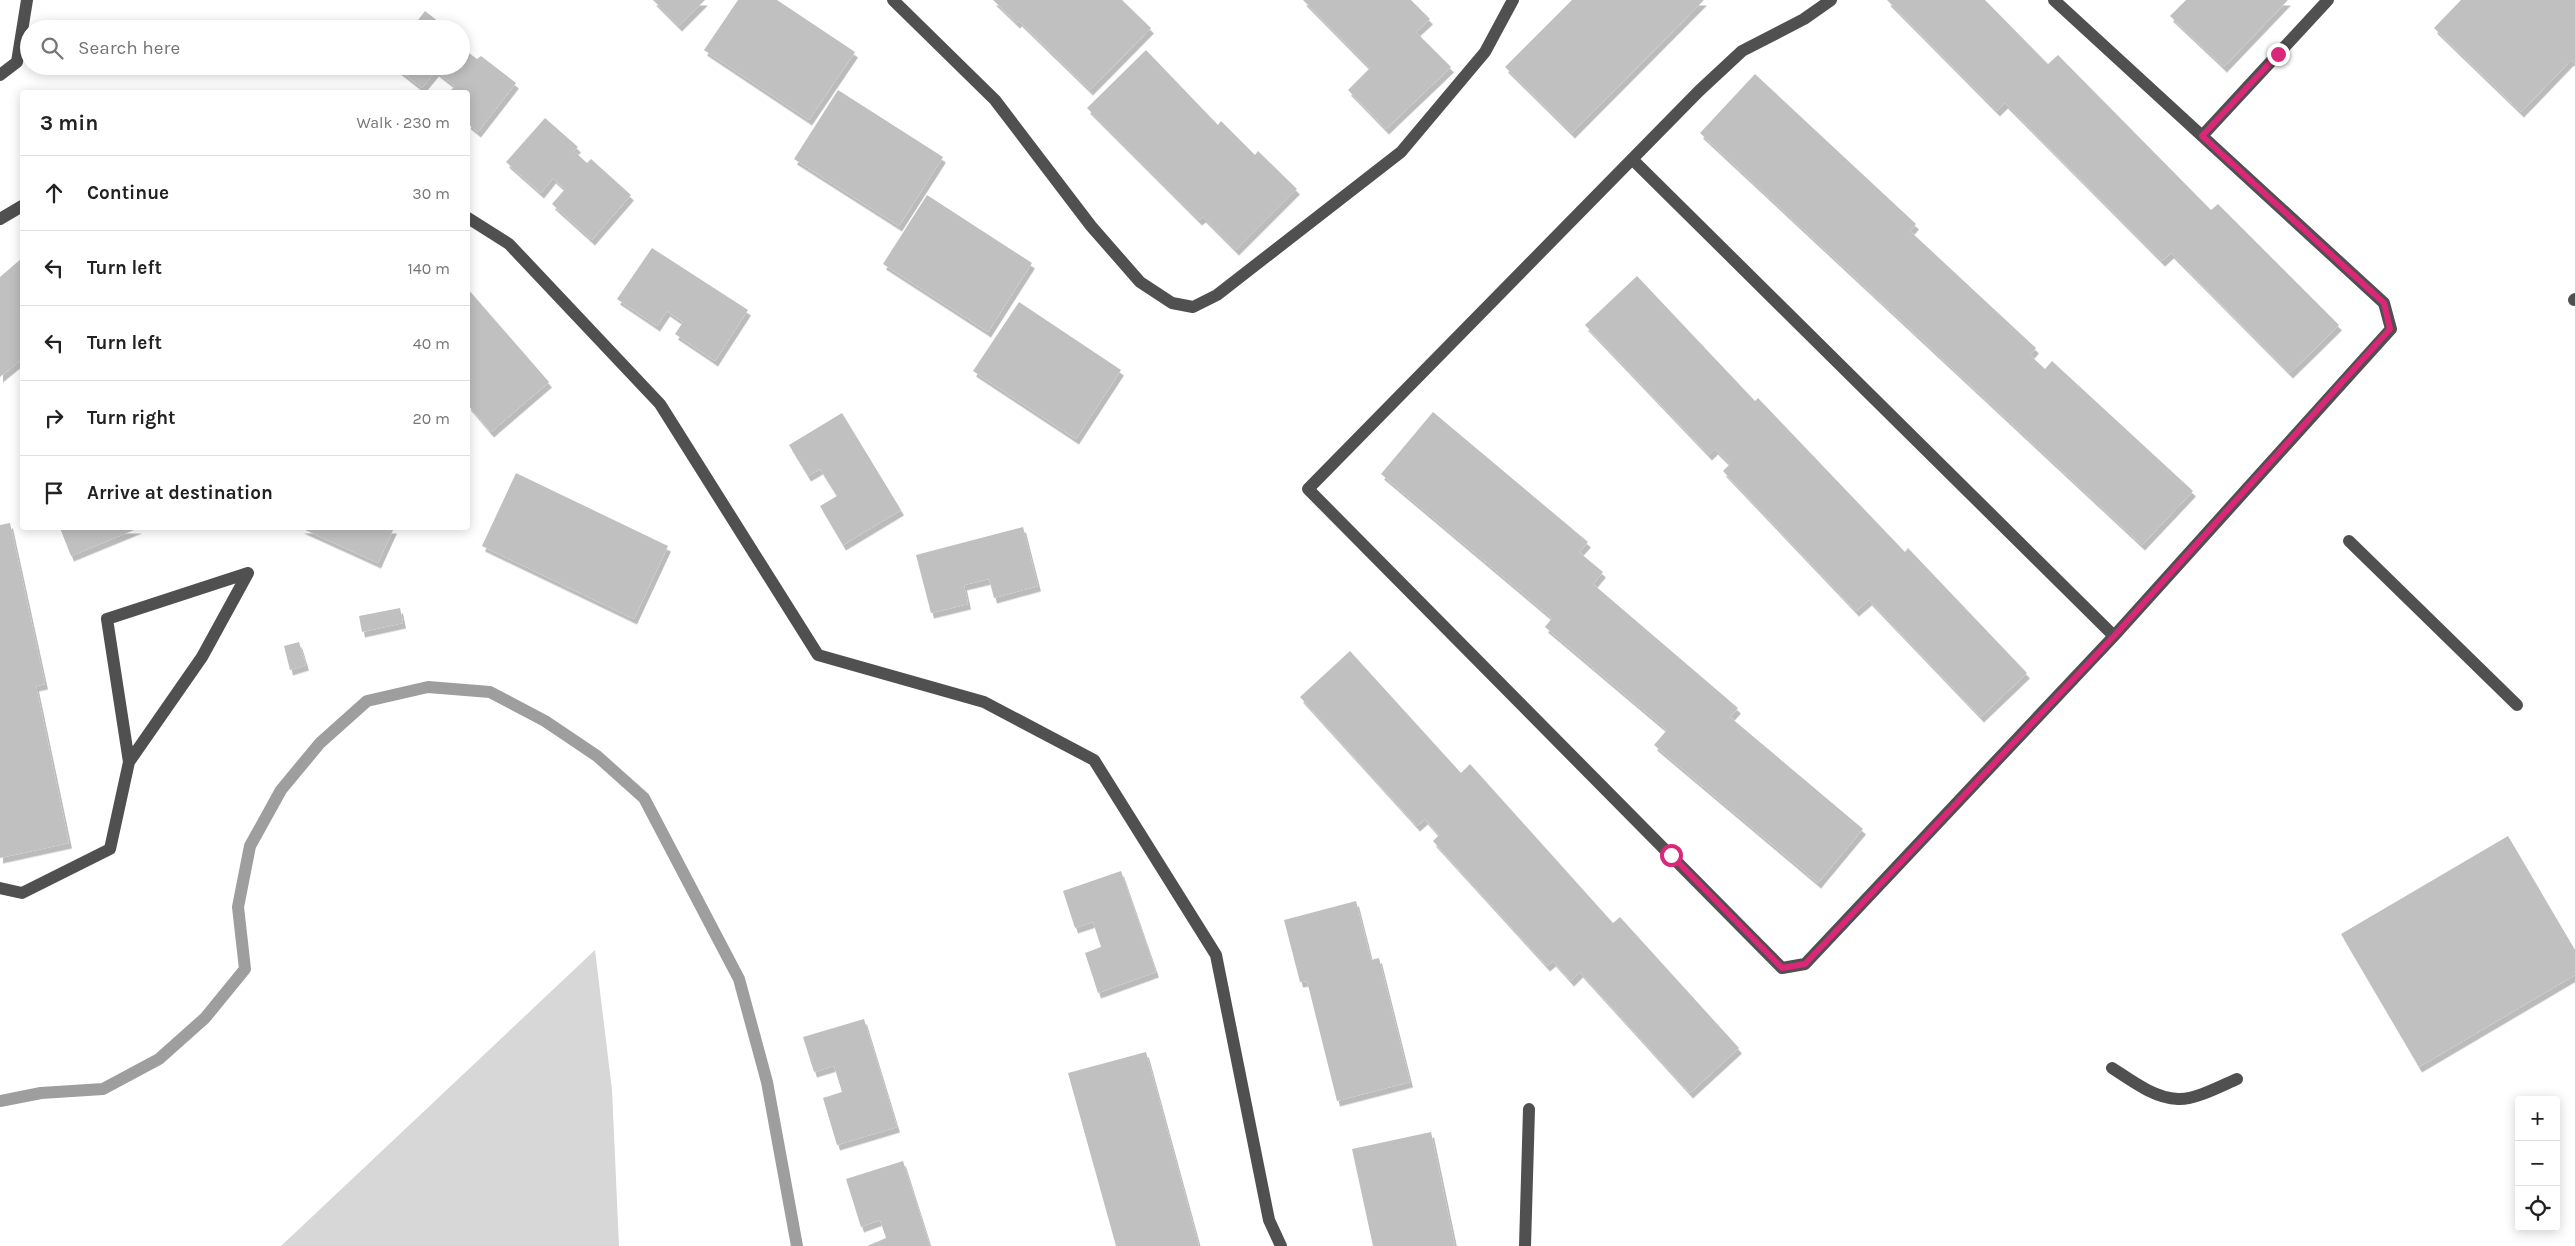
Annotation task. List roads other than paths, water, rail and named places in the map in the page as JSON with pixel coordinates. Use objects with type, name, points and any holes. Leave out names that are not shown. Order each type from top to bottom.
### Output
[{"type":"street","points":[[24,20],[27,0]]},
{"type":"street","points":[[893,0],[995,100],[1091,226],[1140,282],[1172,303],[1193,307],[1217,295],[1401,152],[1484,52],[1514,0]]},
{"type":"street","points":[[1831,0],[1804,19],[1742,51],[1632,159],[1308,489],[1782,968],[1805,964],[2114,636],[2390,329],[2384,303],[2054,0]]},
{"type":"street","points":[[2202,136],[2328,0]]},
{"type":"street","points":[[0,75],[17,62],[20,43]]},
{"type":"street","points":[[1632,159],[2114,636]]},
{"type":"street","points":[[0,218],[20,207]]},
{"type":"street","points":[[470,219],[509,244],[660,404],[818,655],[984,702],[1094,760],[1216,955],[1269,1220],[1281,1246]]},
{"type":"street","points":[[2349,542],[2517,704]]},
{"type":"street","points":[[0,888],[22,893],[110,849],[130,762],[202,657],[248,573],[107,620],[130,762]]},
{"type":"street","points":[[2112,1068],[2149,1091],[2179,1099],[2210,1091],[2237,1079]]},
{"type":"street","points":[[1525,1246],[1529,1109]]},
{"type":"waterway","points":[[0,1101],[41,1093],[103,1089],[159,1059],[205,1018],[245,969],[238,907],[250,846],[281,790],[320,743],[367,701],[428,687],[490,692],[545,721],[597,756],[644,798],[739,979],[767,1082],[797,1246]]}]
